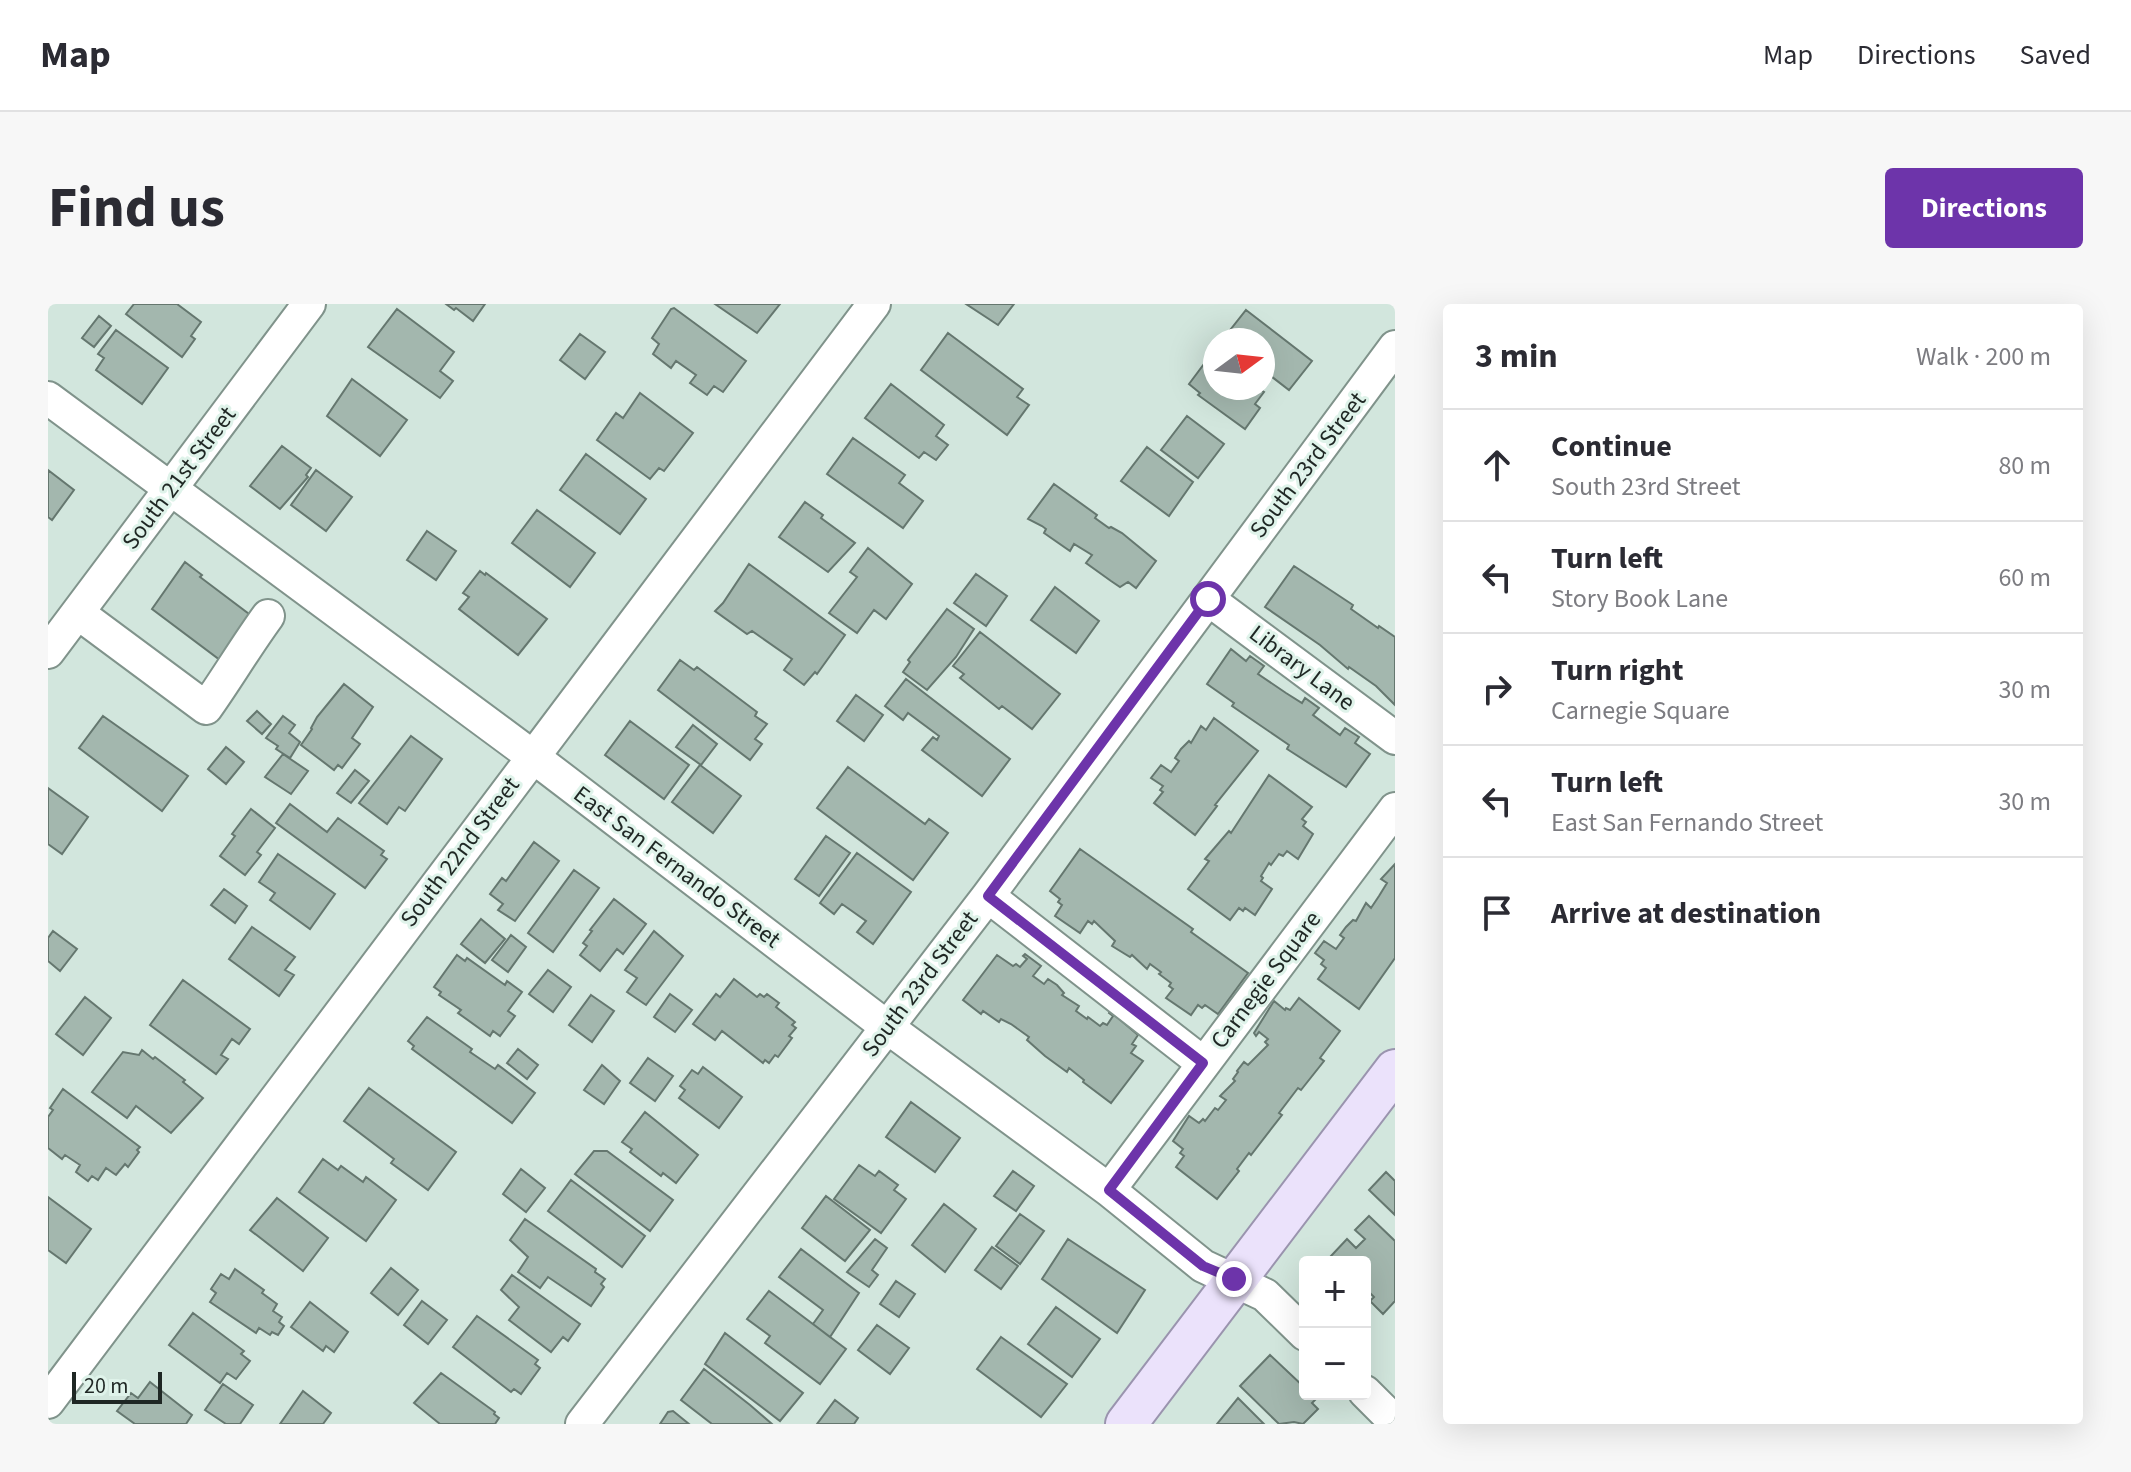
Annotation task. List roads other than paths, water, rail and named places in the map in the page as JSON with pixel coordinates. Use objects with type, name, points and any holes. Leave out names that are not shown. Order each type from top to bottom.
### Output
[{"type":"main road","points":[[1126,1424],[1395,1070]]},
{"type":"street","name":"South 21st Street","points":[[48,652],[309,304]]},
{"type":"street","name":"South 22nd Street","points":[[48,1402],[874,304]]},
{"type":"street","name":"South 23rd Street","points":[[582,1424],[988,896],[1395,347]]},
{"type":"street","name":"East San Fernando Street","points":[[48,398],[532,756],[887,1027],[1109,1190],[1203,1266],[1265,1295],[1299,1328]]},
{"type":"street","name":"Library Lane","points":[[1208,599],[1395,738]]},
{"type":"street","points":[[78,613],[206,708],[268,616]]},
{"type":"street","name":"Carnegie Square","points":[[1109,1190],[1395,809]]},
{"type":"street","points":[[988,896],[1203,1063]]},
{"type":"street","points":[[1371,1398],[1395,1422]]}]
